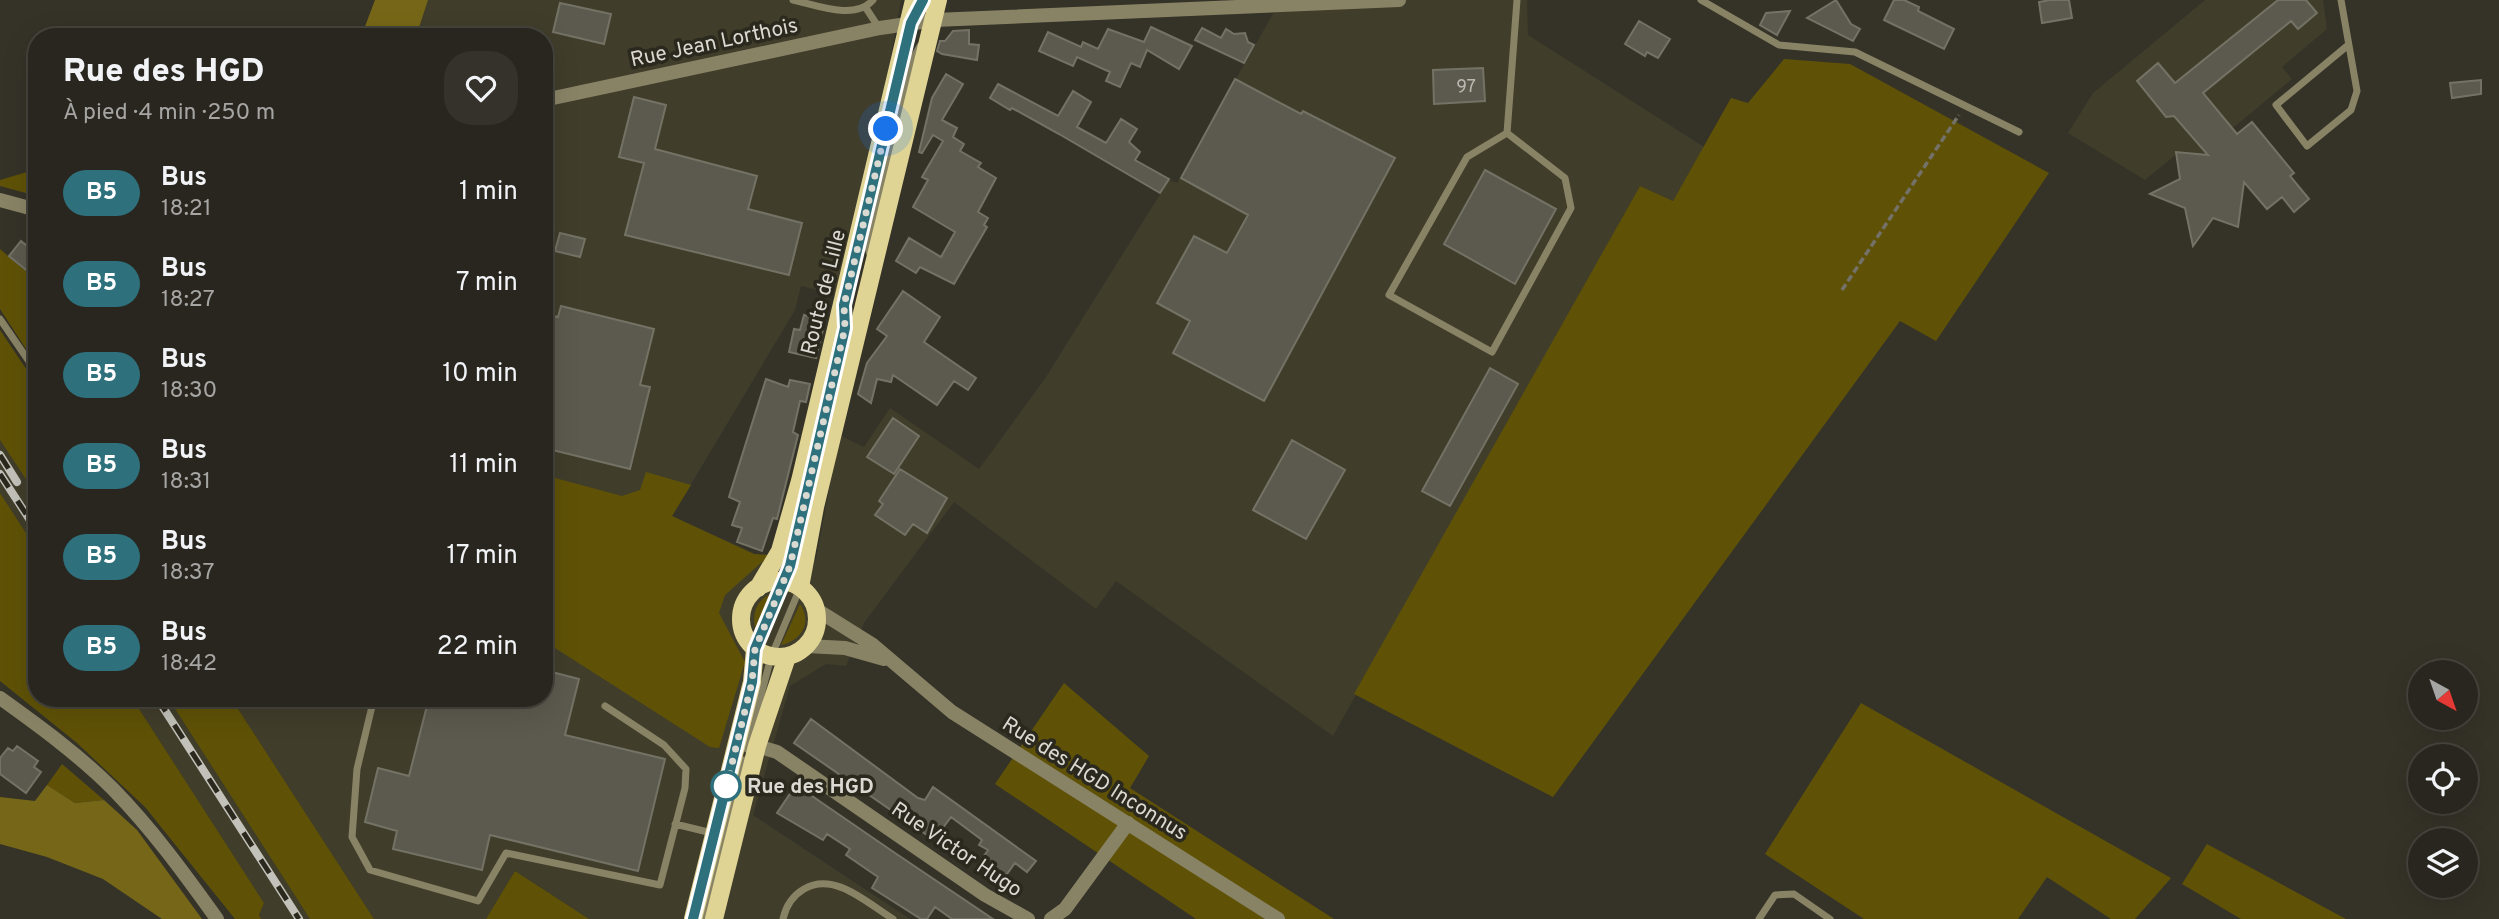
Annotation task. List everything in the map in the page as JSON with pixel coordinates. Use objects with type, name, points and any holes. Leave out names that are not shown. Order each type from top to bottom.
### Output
[{"type":"main road","name":"Route de Lille","points":[[758,588],[780,551],[844,305],[911,23],[914,0]]},
{"type":"main road","name":"Route de Lille","points":[[793,585],[815,507],[938,0]]},
{"type":"main road","points":[[714,919],[724,836],[752,682],[771,654],[807,646],[816,629],[817,610],[793,585],[758,588],[746,601],[741,618],[744,635],[771,654]]},
{"type":"main road","points":[[693,919],[757,746],[771,654]]},
{"type":"street","name":"Rue Jean Lorthois","points":[[553,98],[880,28],[935,20],[1399,0]]},
{"type":"street","points":[[0,200],[28,208]]},
{"type":"street","name":"Rue des HGD Inconnus","points":[[817,610],[873,645],[952,712],[1278,919]]},
{"type":"street","name":"Rue des HGD Inconnus","points":[[807,646],[845,648],[896,663]]},
{"type":"street","points":[[0,698],[65,746],[111,787],[174,859],[216,919]]},
{"type":"street","name":"Rue Victor Hugo","points":[[757,746],[777,752],[985,895],[1028,919]]},
{"type":"street","points":[[1051,919],[1072,900],[1128,823]]},
{"type":"lane","points":[[793,0],[850,11],[866,8],[873,0]]},
{"type":"lane","points":[[911,23],[923,0]]},
{"type":"lane","points":[[1507,133],[1517,0]]},
{"type":"lane","points":[[1701,0],[1780,45],[1855,52],[2019,132]]},
{"type":"lane","points":[[2341,0],[2357,91],[2355,102],[2351,110],[2307,146],[2276,105],[2347,46]]},
{"type":"lane","points":[[866,8],[880,28]]},
{"type":"lane","points":[[1507,133],[1565,178],[1571,208],[1492,352],[1389,295],[1467,157],[1507,133]]},
{"type":"lane","points":[[771,654],[793,585],[845,328],[844,305]]},
{"type":"lane","points":[[0,320],[28,360]]},
{"type":"lane","points":[[771,654],[793,585]]},
{"type":"lane","points":[[372,707],[357,769],[352,837],[370,870],[478,901],[506,853],[660,885],[685,788],[686,769],[664,745],[605,706]]},
{"type":"lane","points":[[676,824],[724,836],[704,919]]},
{"type":"lane","points":[[783,919],[785,907],[796,894],[812,885],[829,882],[892,919]]},
{"type":"lane","points":[[1759,919],[1775,895],[1794,894],[1830,919]]},
{"type":"path","points":[[1842,290],[1965,106]]},
{"type":"shaded area","points":[[375,0],[428,0],[419,28],[364,28]]},
{"type":"shaded area","points":[[428,0],[901,0],[883,98],[838,295],[801,286],[795,310],[672,516],[755,554],[816,559],[839,435],[864,447],[890,408],[979,469],[1046,377],[1169,180],[1177,183],[1278,5],[1399,0],[1527,0],[1528,35],[1704,147],[1673,201],[1640,186],[1333,736],[1116,581],[1096,609],[954,502],[864,623],[846,666],[826,664],[790,686],[753,815],[910,919],[589,919],[515,871],[486,919],[374,919],[237,707],[553,707],[553,28],[419,28]]},
{"type":"shaded area","points":[[2205,0],[2323,0],[2327,29],[2282,67],[2292,79],[2233,128],[2237,134],[2208,159],[2178,153],[2145,180],[2068,133],[2093,93]]},
{"type":"shaded area","points":[[1784,59],[1850,64],[2049,173],[1936,341],[1900,321],[1553,797],[1354,694],[1640,186],[1673,201],[1731,98],[1748,103]]},
{"type":"shaded area","points":[[28,172],[28,194],[0,186],[0,180]]},
{"type":"shaded area","points":[[0,249],[28,273],[28,352],[0,309]]},
{"type":"shaded area","points":[[0,330],[28,372],[28,482],[0,440]]},
{"type":"shaded area","points":[[0,440],[28,482],[28,536],[0,493]]},
{"type":"shaded area","points":[[646,472],[691,485],[672,516],[754,554],[770,555],[725,595],[719,613],[745,662],[719,748],[710,747],[553,647],[553,477],[622,496],[640,490]]},
{"type":"shaded area","points":[[0,493],[28,536],[28,704],[0,681]]},
{"type":"shaded area","points":[[775,593],[757,633],[754,620],[756,608],[768,595]]},
{"type":"shaded area","points":[[800,604],[805,617],[803,630],[794,639],[781,645]]},
{"type":"shaded area","points":[[1064,683],[1149,756],[1130,788],[1334,919],[1196,919],[995,784]]},
{"type":"shaded area","points":[[1861,703],[2171,878],[2135,919],[2111,919],[2047,877],[2018,919],[1864,919],[1765,854]]},
{"type":"shaded area","points":[[32,707],[138,707],[264,903],[259,915],[261,919],[235,919],[145,807],[77,743]]},
{"type":"shaded area","points":[[138,707],[174,707],[310,919],[261,919],[259,916],[264,903]]},
{"type":"shaded area","points":[[174,707],[237,707],[374,919],[310,919]]},
{"type":"shaded area","points":[[62,764],[104,800],[75,803],[47,785]]},
{"type":"shaded area","points":[[47,785],[75,803],[104,800],[137,830],[202,919],[162,919],[103,879],[47,857],[0,844],[0,797],[35,801]]},
{"type":"shaded area","points":[[2207,844],[2346,919],[2241,919],[2182,884]]},
{"type":"shaded area","points":[[515,871],[589,919],[486,919]]},
{"type":"building","points":[[1836,0],[1851,24],[1860,29],[1853,41],[1807,18]]},
{"type":"building","points":[[1894,0],[1904,0],[1919,7],[1918,11],[1954,29],[1944,49],[1884,20]]},
{"type":"building","points":[[2069,0],[2072,18],[2042,23],[2039,2]]},
{"type":"building","points":[[2278,0],[2306,0],[2317,13],[2298,29],[2291,21],[2203,93],[2237,134],[2252,122],[2294,173],[2290,176],[2309,199],[2294,212],[2282,197],[2267,209],[2244,182],[2238,227],[2213,218],[2193,246],[2185,208],[2150,194],[2180,179],[2176,152],[2208,155],[2174,116],[2166,117],[2137,81],[2158,63],[2175,83]]},
{"type":"building","points":[[560,3],[611,14],[604,44],[553,32]]},
{"type":"building","points":[[1790,11],[1777,35],[1760,25],[1766,13]]},
{"type":"building","points":[[1639,21],[1670,39],[1658,58],[1647,52],[1645,56],[1625,44]]},
{"type":"building","points":[[1151,27],[1192,46],[1179,69],[1147,50],[1140,67],[1131,63],[1120,87],[1106,81],[1110,72],[1077,57],[1073,66],[1039,51],[1048,32],[1081,47],[1083,42],[1098,49],[1108,29],[1144,42]]},
{"type":"building","points":[[1202,28],[1221,38],[1226,29],[1234,34],[1245,33],[1248,42],[1254,45],[1244,63],[1195,40]]},
{"type":"building","points":[[969,30],[969,44],[979,45],[977,60],[937,51],[940,41],[945,41],[953,31]]},
{"type":"building","points":[[1483,68],[1485,101],[1434,104],[1433,70]]},
{"type":"building","points":[[946,74],[963,84],[942,120],[957,128],[953,137],[964,144],[960,151],[981,163],[978,167],[996,178],[978,212],[988,218],[984,225],[987,227],[954,284],[920,267],[916,273],[896,261],[909,238],[941,257],[955,232],[913,207],[928,180],[922,177],[943,141],[933,135],[922,153],[919,152],[932,98]]},
{"type":"building","points":[[1235,79],[1301,114],[1303,111],[1395,158],[1264,401],[1173,353],[1190,321],[1157,303],[1194,236],[1227,253],[1248,215],[1181,178]]},
{"type":"building","points":[[2481,80],[2481,94],[2452,98],[2450,83]]},
{"type":"building","points":[[998,84],[1058,116],[1073,91],[1091,102],[1077,127],[1106,143],[1121,119],[1137,129],[1129,142],[1140,152],[1135,160],[1169,179],[1160,193],[1059,134],[1012,108],[1010,110],[990,98]]},
{"type":"building","points":[[634,97],[666,105],[655,149],[757,176],[748,209],[802,223],[789,275],[625,235],[644,163],[619,157]]},
{"type":"building","points":[[1485,170],[1556,209],[1515,284],[1444,244]]},
{"type":"building","points":[[560,233],[585,239],[580,257],[555,251]]},
{"type":"building","points":[[21,241],[26,245],[28,243],[28,272],[9,256]]},
{"type":"building","points":[[903,291],[940,317],[924,342],[976,378],[968,390],[954,381],[937,405],[893,375],[891,382],[877,379],[871,403],[858,394],[867,363],[887,336],[877,329]]},
{"type":"building","points":[[561,306],[654,329],[640,385],[650,387],[630,469],[553,450],[553,316],[558,317]]},
{"type":"building","points":[[804,315],[825,321],[816,358],[789,352],[794,329],[800,330]]},
{"type":"building","points":[[1490,368],[1518,384],[1450,506],[1422,491]]},
{"type":"building","points":[[766,379],[788,387],[790,380],[810,384],[806,402],[800,401],[793,432],[798,435],[777,519],[773,518],[762,551],[737,542],[742,528],[732,525],[740,502],[729,497]]},
{"type":"building","points":[[893,418],[919,436],[894,474],[867,457]]},
{"type":"building","points":[[1292,440],[1345,470],[1306,539],[1253,510]]},
{"type":"building","points":[[900,469],[947,498],[927,533],[913,524],[905,535],[875,515],[883,504],[879,501]]},
{"type":"building","points":[[553,672],[579,679],[565,735],[665,759],[638,871],[490,835],[482,870],[393,849],[397,831],[365,822],[378,768],[409,776],[427,707],[553,707]]},
{"type":"building","points":[[811,719],[918,798],[925,800],[933,787],[1036,861],[1027,872],[1015,863],[999,885],[975,869],[988,850],[979,845],[982,840],[951,817],[934,840],[794,743]]},
{"type":"building","points":[[17,746],[38,761],[34,767],[41,772],[26,793],[0,774],[0,758],[8,748],[13,751]]},
{"type":"building","points":[[796,785],[993,919],[952,919],[935,907],[927,919],[921,919],[872,888],[878,877],[846,855],[850,849],[827,834],[823,840],[777,813]]},
{"type":"railway","points":[[0,455],[17,482]]},
{"type":"railway","points":[[0,474],[28,517]]},
{"type":"railway","points":[[163,707],[299,919]]},
{"type":"bus line","name":"B5","points":[[693,919],[752,682],[755,649],[790,566],[845,328],[844,305],[911,23],[923,0]]},
{"type":"place","name":"Rue des HGD","points":[[726,786]]},
{"type":"route","points":[[726,786],[725,792],[752,682],[755,649],[790,566],[845,328],[844,305],[886,129]]}]
